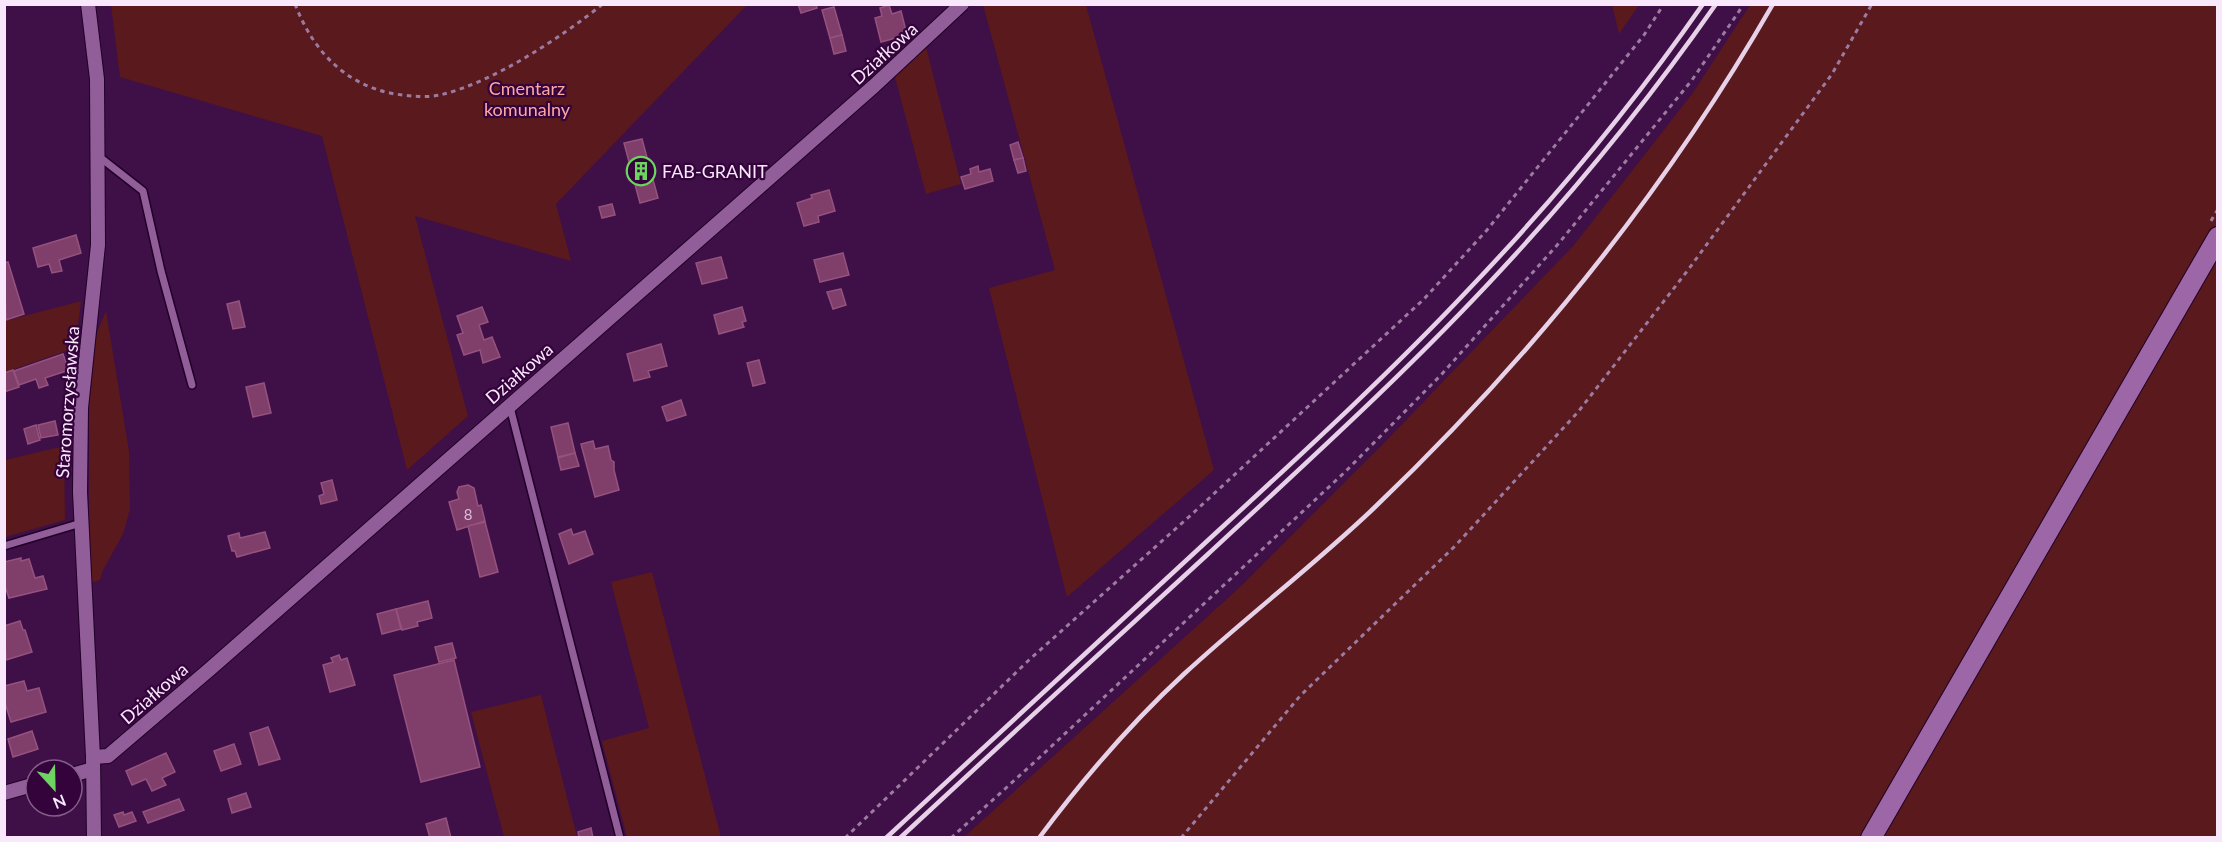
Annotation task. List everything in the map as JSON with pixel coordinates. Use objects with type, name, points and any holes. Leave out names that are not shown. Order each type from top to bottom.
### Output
[{"type":"street","name":"Staromorzysławska","points":[[88,4],[97,79],[98,245],[81,408],[81,523],[93,763],[94,837]]},
{"type":"street","name":"Działkowa","points":[[84,768],[108,756],[874,86],[962,4]]},
{"type":"street","points":[[1871,837],[2217,237]]},
{"type":"street","points":[[4,793],[24,787]]},
{"type":"lane","points":[[97,155],[143,191],[161,271],[192,385]]},
{"type":"lane","points":[[509,405],[620,837]]},
{"type":"lane","points":[[4,546],[81,523]]},
{"type":"path","points":[[295,4],[319,50],[336,68],[359,83],[384,92],[412,97],[438,96],[464,88],[505,69],[600,5]]},
{"type":"path","points":[[845,837],[1029,660],[1424,299],[1501,213],[1644,35],[1664,4]]},
{"type":"path","points":[[951,837],[1040,758],[1346,471],[1441,375],[1587,209],[1692,80],[1744,4]]},
{"type":"path","points":[[1181,837],[1300,696],[1455,546],[1578,412],[1688,270],[1825,83],[1872,4]]},
{"type":"green space","name":"Cmentarz komunalny","points":[[111,4],[747,5],[556,204],[571,261],[415,216],[468,416],[407,470],[322,136],[120,77]]},
{"type":"green space","points":[[983,5],[1086,5],[1214,470],[1067,597],[989,288],[1055,270]]},
{"type":"green space","points":[[1612,5],[1639,5],[1619,34]]},
{"type":"green space","points":[[1750,5],[2217,5],[2217,837],[963,838],[1239,588],[1386,441],[1574,245],[1692,94]]},
{"type":"green space","points":[[926,47],[961,184],[926,194],[895,77]]},
{"type":"green space","points":[[81,301],[75,348],[5,372],[5,321]]},
{"type":"green space","points":[[106,311],[129,451],[130,509],[123,534],[100,580],[91,583],[89,406],[96,335]]},
{"type":"green space","points":[[64,446],[65,520],[5,537],[5,460]]},
{"type":"green space","points":[[652,572],[721,837],[627,837],[602,741],[649,728],[611,582]]},
{"type":"green space","points":[[541,695],[577,837],[504,837],[471,712]]},
{"type":"building","points":[[798,4],[816,4],[817,8],[801,13]]},
{"type":"building","points":[[889,5],[892,14],[901,11],[907,35],[881,42],[875,18],[882,16],[880,8]]},
{"type":"building","points":[[834,7],[842,35],[830,38],[822,10]]},
{"type":"building","points":[[842,35],[846,51],[834,54],[830,38]]},
{"type":"building","name":"FAB-GRANIT","points":[[642,139],[658,198],[640,203],[624,143]]},
{"type":"building","points":[[1018,142],[1023,158],[1014,160],[1010,145]]},
{"type":"building","points":[[1023,158],[1026,171],[1018,173],[1014,160]]},
{"type":"building","points":[[978,166],[979,172],[990,169],[993,181],[965,189],[961,177],[971,174],[970,169]]},
{"type":"building","points":[[829,190],[835,211],[818,216],[819,222],[804,226],[797,203],[812,198],[811,195]]},
{"type":"building","points":[[612,204],[615,215],[602,218],[599,207]]},
{"type":"building","points":[[76,235],[81,253],[59,260],[62,271],[52,273],[49,264],[38,267],[33,248]]},
{"type":"building","points":[[843,253],[849,275],[820,282],[814,260]]},
{"type":"building","points":[[721,257],[727,278],[702,284],[696,263]]},
{"type":"building","points":[[8,262],[24,314],[6,320],[4,263]]},
{"type":"building","points":[[841,289],[846,305],[833,309],[827,292]]},
{"type":"building","points":[[239,301],[245,327],[233,329],[227,304]]},
{"type":"building","points":[[482,307],[488,322],[479,325],[484,340],[492,337],[500,357],[483,363],[480,350],[464,355],[457,335],[463,333],[457,316]]},
{"type":"building","points":[[742,307],[746,321],[742,322],[744,327],[719,334],[714,315]]},
{"type":"building","points":[[661,344],[667,366],[648,371],[650,377],[634,381],[627,354]]},
{"type":"building","points":[[63,354],[69,370],[45,378],[48,385],[39,388],[36,379],[19,385],[14,371]]},
{"type":"building","points":[[759,360],[765,383],[753,386],[747,363]]},
{"type":"building","points":[[13,370],[19,387],[4,392],[4,373]]},
{"type":"building","points":[[264,383],[271,413],[253,417],[246,387]]},
{"type":"building","points":[[681,400],[686,415],[667,421],[662,407]]},
{"type":"building","points":[[55,421],[58,435],[41,438],[38,425]]},
{"type":"building","points":[[568,423],[575,453],[558,457],[551,427]]},
{"type":"building","points":[[36,425],[40,440],[28,444],[24,429]]},
{"type":"building","points":[[593,441],[595,449],[608,446],[611,460],[614,462],[619,490],[595,497],[581,444]]},
{"type":"building","points":[[575,453],[579,466],[561,470],[558,458]]},
{"type":"building","points":[[332,480],[337,500],[321,504],[319,496],[324,494],[321,483]]},
{"type":"building","points":[[468,485],[474,488],[478,506],[481,505],[485,521],[457,530],[449,502],[459,499],[457,492],[459,487]]},
{"type":"building","points":[[485,522],[498,572],[480,577],[468,526]]},
{"type":"building","points":[[571,529],[573,535],[585,531],[593,554],[569,564],[559,534]]},
{"type":"building","points":[[265,532],[270,548],[237,557],[235,551],[232,551],[228,536],[239,533],[240,538]]},
{"type":"building","points":[[21,558],[21,561],[29,559],[35,578],[43,576],[47,589],[9,598],[4,583],[4,562]]},
{"type":"building","points":[[428,601],[432,618],[417,622],[418,626],[402,630],[396,609]]},
{"type":"building","points":[[396,609],[401,629],[382,634],[377,614]]},
{"type":"building","points":[[20,621],[32,652],[6,660],[4,626]]},
{"type":"building","points":[[452,643],[456,658],[439,662],[435,647]]},
{"type":"building","points":[[339,655],[341,660],[347,658],[355,685],[330,692],[323,665],[333,662],[331,658]]},
{"type":"building","points":[[454,660],[480,767],[421,782],[394,675]]},
{"type":"building","points":[[24,681],[27,691],[39,688],[46,712],[11,722],[4,700],[4,686]]},
{"type":"building","points":[[268,727],[280,759],[259,765],[250,733]]},
{"type":"building","points":[[32,731],[38,749],[13,757],[8,739]]},
{"type":"building","points":[[234,744],[241,764],[221,771],[214,751]]},
{"type":"building","points":[[166,753],[175,772],[162,778],[166,785],[152,791],[146,779],[132,785],[126,771]]},
{"type":"building","points":[[246,793],[251,807],[232,813],[228,799]]},
{"type":"building","points":[[179,799],[184,810],[148,823],[143,812]]},
{"type":"building","points":[[123,812],[124,815],[132,812],[136,821],[119,827],[114,815]]},
{"type":"building","points":[[446,818],[451,838],[430,838],[426,824]]},
{"type":"building","points":[[591,828],[593,838],[579,838],[578,832]]},
{"type":"railway","points":[[886,838],[1306,450],[1437,323],[1531,222],[1591,152],[1703,4]]},
{"type":"railway","points":[[900,838],[1320,450],[1467,306],[1531,238],[1586,173],[1640,107],[1716,4]]},
{"type":"railway","points":[[1039,838],[1090,773],[1145,712],[1207,653],[1374,508],[1487,393],[1540,333],[1641,206],[1731,73],[1773,4]]},
{"type":"place","name":"FAB-GRANIT","points":[[641,171]]}]
